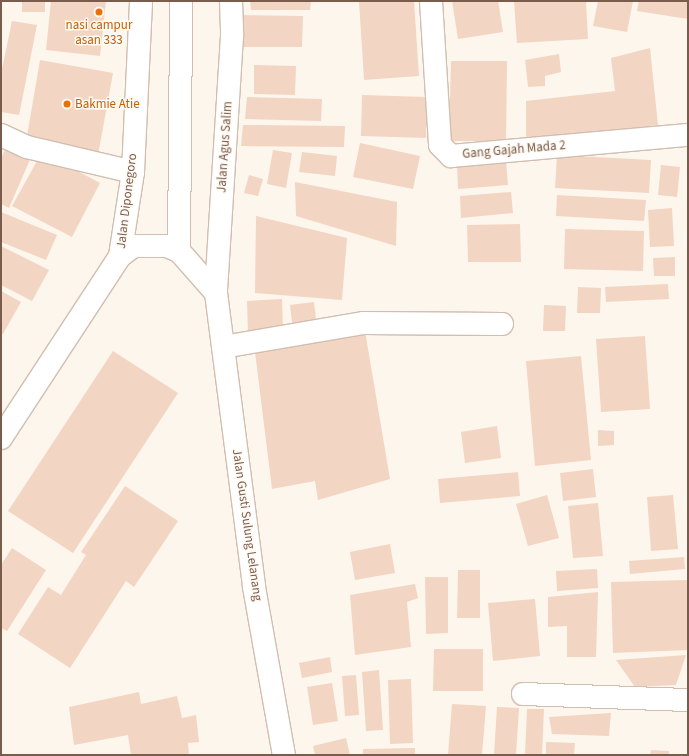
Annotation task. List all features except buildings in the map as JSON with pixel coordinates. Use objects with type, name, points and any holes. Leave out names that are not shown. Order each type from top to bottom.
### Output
[{"type":"street","name":"Jalan Diponegoro","points":[[1,438],[120,256],[133,172],[142,1]]},
{"type":"street","points":[[179,251],[181,1]]},
{"type":"street","name":"Jalan Agus Salim","points":[[216,293],[232,36],[231,1]]},
{"type":"street","name":"Gang Gajah Mada 2","points":[[431,1],[440,145],[451,156],[688,135]]},
{"type":"street","points":[[1,135],[27,147],[133,172]]},
{"type":"street","points":[[120,256],[134,246],[149,244],[167,246],[179,251],[216,293]]},
{"type":"street","name":"Jalan Gusti Sulung Lelanang","points":[[216,293],[254,587],[284,755]]},
{"type":"street","points":[[223,347],[364,323],[502,324]]},
{"type":"street","points":[[524,694],[688,700]]},
{"type":"place","name":"nasi campur asan 333","points":[[99,12]]},
{"type":"place","name":"Bakmie Atie","points":[[67,104]]}]
